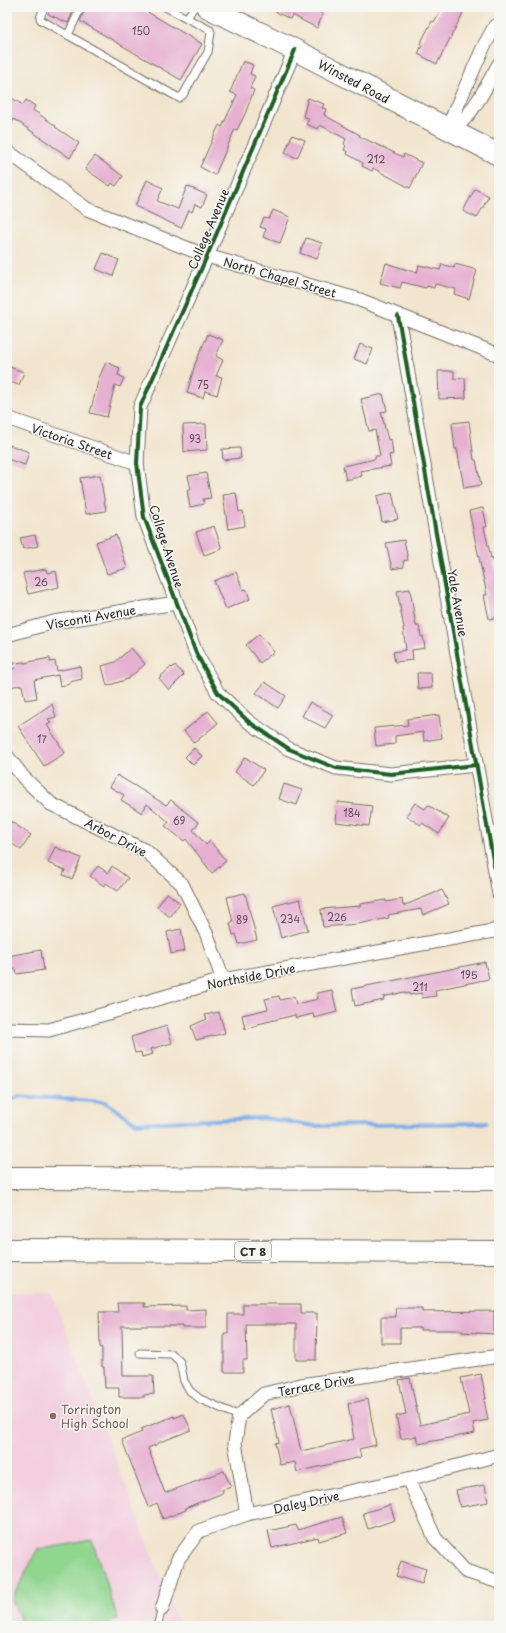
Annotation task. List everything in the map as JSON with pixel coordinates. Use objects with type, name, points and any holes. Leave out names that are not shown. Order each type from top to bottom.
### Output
[{"type":"highway","points":[[7,1178],[499,1178]]},
{"type":"highway","name":"CT 8","points":[[7,1250],[499,1252]]},
{"type":"main road","name":"Winsted Road","points":[[207,7],[295,50],[499,156]]},
{"type":"street","points":[[450,131],[452,118],[484,46],[495,26],[499,25]]},
{"type":"street","name":"College Avenue","points":[[295,50],[208,256],[140,408],[137,463],[144,517],[196,653],[218,693],[249,722],[290,749],[336,768],[391,774],[476,765]]},
{"type":"street","points":[[450,131],[461,123],[470,111],[499,64]]},
{"type":"street","name":"North Chapel Street","points":[[7,151],[87,209],[208,256],[360,300],[499,355]]},
{"type":"street","name":"Yale Avenue","points":[[398,316],[499,894]]},
{"type":"street","name":"Victoria Street","points":[[7,418],[137,463]]},
{"type":"street","name":"Visconti Avenue","points":[[7,635],[54,622],[176,603]]},
{"type":"street","name":"Arbor Drive","points":[[7,756],[24,778],[51,804],[146,851],[182,884],[208,935],[223,980]]},
{"type":"street","name":"Northside Drive","points":[[7,1029],[49,1030],[223,980],[499,930]]},
{"type":"street","name":"Terrace Drive","points":[[239,1416],[264,1394],[301,1385],[499,1356]]},
{"type":"street","points":[[239,1416],[235,1442],[247,1514]]},
{"type":"street","name":"Daley Drive","points":[[162,1609],[178,1559],[199,1531],[247,1514],[408,1479],[499,1455]]},
{"type":"street","points":[[408,1479],[435,1538],[465,1571],[499,1582]]},
{"type":"lane","points":[[44,7],[40,18],[41,20],[179,98],[183,95],[208,52],[211,36],[210,30],[165,7]]},
{"type":"lane","points":[[68,35],[81,7]]},
{"type":"lane","points":[[187,18],[194,7]]},
{"type":"lane","points":[[140,1353],[172,1354],[180,1362],[184,1381],[190,1391],[200,1399],[239,1416]]},
{"type":"lane","points":[[157,1626],[162,1609]]},
{"type":"shaded area","name":"Torrington High School","points":[[7,1293],[52,1293],[179,1626],[7,1626]]},
{"type":"green space","points":[[92,1540],[118,1619],[101,1626],[23,1626],[12,1599],[37,1550]]},
{"type":"building","points":[[51,7],[75,7],[68,23],[48,14]]},
{"type":"building","points":[[86,7],[139,7],[202,44],[181,80],[80,21]]},
{"type":"building","points":[[266,7],[320,7],[318,11],[323,14],[317,28],[292,15],[290,19]]},
{"type":"building","points":[[442,7],[464,7],[461,12],[463,13],[437,64],[418,54],[422,45],[420,44],[432,21],[434,22]]},
{"type":"building","points":[[243,61],[253,65],[250,74],[255,76],[250,88],[254,90],[245,114],[237,130],[235,129],[215,175],[200,167],[219,125],[222,127],[237,95],[230,92]]},
{"type":"building","points":[[7,95],[23,105],[26,100],[35,106],[33,110],[79,143],[70,158],[14,119],[7,130]]},
{"type":"building","points":[[308,98],[324,104],[322,108],[326,109],[324,115],[360,135],[359,136],[403,157],[404,154],[422,163],[410,188],[373,168],[372,171],[362,166],[363,163],[347,154],[348,152],[344,150],[346,146],[344,144],[346,139],[320,125],[318,129],[306,124],[309,119],[303,116]]},
{"type":"building","points":[[292,135],[305,140],[297,158],[285,153]]},
{"type":"building","points":[[95,156],[123,176],[116,186],[112,183],[110,186],[85,169]]},
{"type":"building","points":[[147,180],[163,188],[157,201],[178,209],[187,186],[207,195],[202,207],[195,204],[192,212],[189,210],[181,228],[135,206]]},
{"type":"building","points":[[475,189],[489,196],[477,218],[463,211]]},
{"type":"building","points":[[273,210],[290,217],[280,243],[263,237],[266,229],[260,227],[264,218],[269,219]]},
{"type":"building","points":[[306,238],[322,243],[317,259],[300,253]]},
{"type":"building","points":[[103,253],[119,260],[113,276],[96,269]]},
{"type":"building","points":[[386,263],[417,273],[419,265],[440,270],[442,264],[454,268],[455,264],[477,270],[469,299],[454,294],[456,289],[435,284],[434,288],[427,286],[426,288],[402,282],[400,288],[380,283]]},
{"type":"building","points":[[208,334],[223,340],[216,356],[223,360],[216,376],[222,377],[217,395],[205,391],[203,398],[187,393],[195,364]]},
{"type":"building","points":[[360,344],[373,349],[367,364],[354,359]]},
{"type":"building","points":[[106,362],[120,368],[118,375],[124,378],[120,387],[115,385],[107,417],[90,413],[99,378]]},
{"type":"building","points":[[7,366],[24,372],[19,385],[7,381]]},
{"type":"building","points":[[438,371],[454,371],[454,379],[465,378],[466,398],[439,399]]},
{"type":"building","points":[[383,394],[387,411],[381,412],[388,440],[391,439],[393,454],[389,455],[391,466],[360,471],[362,476],[346,480],[343,466],[375,459],[375,456],[380,456],[375,430],[369,431],[361,399]]},
{"type":"building","points":[[469,421],[474,460],[476,460],[481,485],[464,488],[457,449],[455,449],[452,423]]},
{"type":"building","points":[[206,424],[207,450],[184,452],[183,425]]},
{"type":"building","points":[[7,444],[29,452],[25,465],[7,459]]},
{"type":"building","points":[[240,448],[241,458],[223,460],[222,449]]},
{"type":"building","points":[[206,473],[211,498],[203,499],[204,504],[190,507],[187,490],[191,489],[188,476]]},
{"type":"building","points":[[100,475],[106,511],[86,514],[80,478]]},
{"type":"building","points":[[392,492],[398,519],[382,522],[377,496]]},
{"type":"building","points":[[236,493],[239,512],[243,511],[245,526],[228,529],[223,495]]},
{"type":"building","points":[[483,508],[487,527],[484,527],[499,584],[499,617],[489,619],[484,595],[487,595],[469,511]]},
{"type":"building","points":[[214,526],[222,549],[204,555],[196,532]]},
{"type":"building","points":[[35,535],[38,546],[23,549],[20,538]]},
{"type":"building","points":[[116,535],[127,568],[107,574],[96,542]]},
{"type":"building","points":[[404,540],[408,560],[403,561],[404,567],[392,569],[386,543]]},
{"type":"building","points":[[46,569],[47,573],[56,571],[59,587],[28,594],[23,573]]},
{"type":"building","points":[[236,572],[243,590],[246,589],[250,599],[226,609],[214,581]]},
{"type":"building","points":[[410,589],[416,626],[419,626],[421,637],[423,636],[425,648],[412,650],[413,660],[395,662],[393,652],[406,650],[404,628],[397,591]]},
{"type":"building","points":[[259,634],[274,652],[260,663],[246,645]]},
{"type":"building","points":[[131,648],[145,664],[128,679],[107,686],[102,666],[115,662]]},
{"type":"building","points":[[50,658],[50,662],[55,661],[57,671],[80,666],[82,679],[60,686],[58,675],[34,680],[37,698],[25,700],[22,685],[7,687],[7,670],[15,668],[14,663],[24,663]]},
{"type":"building","points":[[175,665],[184,675],[169,690],[159,678]]},
{"type":"building","points":[[417,673],[431,673],[432,688],[418,689]]},
{"type":"building","points":[[265,682],[286,696],[278,708],[256,693]]},
{"type":"building","points":[[310,702],[333,715],[325,728],[302,716]]},
{"type":"building","points":[[52,704],[56,717],[48,719],[51,723],[47,725],[65,753],[44,766],[18,726]]},
{"type":"building","points":[[208,711],[218,723],[194,743],[184,731]]},
{"type":"building","points":[[439,715],[442,738],[424,741],[423,732],[395,736],[395,744],[376,746],[374,728],[408,725],[407,719]]},
{"type":"building","points":[[194,748],[202,756],[193,765],[185,757]]},
{"type":"building","points":[[245,757],[264,770],[254,785],[235,772]]},
{"type":"building","points":[[117,775],[166,805],[171,800],[199,823],[193,830],[206,845],[210,841],[226,861],[212,873],[186,839],[184,841],[165,826],[169,822],[147,804],[142,813],[121,800],[124,795],[110,787]]},
{"type":"building","points":[[284,784],[302,790],[297,805],[279,799]]},
{"type":"building","points":[[338,802],[372,806],[369,826],[336,822]]},
{"type":"building","points":[[415,803],[425,809],[428,805],[449,818],[439,834],[422,823],[421,825],[406,816]]},
{"type":"building","points":[[7,819],[31,835],[21,850],[7,840]]},
{"type":"building","points":[[55,847],[81,858],[72,879],[63,875],[65,870],[48,863]]},
{"type":"building","points":[[98,866],[108,873],[112,866],[128,878],[118,891],[106,883],[104,886],[90,876]]},
{"type":"building","points":[[442,890],[449,904],[423,915],[421,909],[388,915],[389,918],[358,924],[323,927],[321,909],[360,906],[360,904],[402,899],[403,906]]},
{"type":"building","points":[[167,893],[180,903],[170,917],[157,907]]},
{"type":"building","points":[[245,893],[257,940],[239,944],[236,934],[233,935],[230,923],[233,922],[227,897]]},
{"type":"building","points":[[300,899],[308,930],[281,938],[273,906]]},
{"type":"building","points":[[181,929],[185,951],[171,954],[167,932]]},
{"type":"building","points":[[41,950],[44,970],[17,974],[16,969],[7,970],[7,956]]},
{"type":"building","points":[[485,962],[489,979],[435,990],[436,996],[422,998],[421,993],[410,995],[409,993],[405,994],[404,992],[383,997],[384,1000],[355,1006],[352,989]]},
{"type":"building","points":[[332,990],[337,1012],[314,1018],[313,1014],[296,1018],[295,1015],[258,1024],[258,1026],[245,1029],[242,1015],[268,1009],[265,999],[279,996],[280,1000],[294,997],[296,1004],[318,999],[317,993]]},
{"type":"building","points":[[219,1012],[225,1033],[196,1040],[191,1026],[207,1019],[205,1015]]},
{"type":"building","points":[[167,1026],[172,1043],[151,1049],[153,1054],[142,1057],[141,1052],[135,1053],[131,1037]]},
{"type":"building","points":[[117,1303],[145,1303],[144,1307],[186,1306],[186,1310],[206,1309],[206,1328],[182,1328],[182,1326],[122,1326],[123,1376],[153,1376],[154,1394],[144,1395],[144,1397],[119,1397],[119,1388],[105,1388],[104,1367],[102,1367],[102,1348],[100,1347],[99,1312],[118,1312]]},
{"type":"building","points":[[243,1304],[301,1304],[301,1313],[317,1313],[316,1360],[296,1360],[296,1324],[246,1324],[247,1360],[243,1360],[243,1372],[224,1372],[224,1333],[228,1333],[228,1314],[243,1314]]},
{"type":"building","points":[[395,1308],[422,1308],[422,1312],[494,1311],[494,1334],[462,1332],[462,1330],[420,1330],[420,1328],[400,1328],[400,1343],[381,1343],[381,1317],[396,1317]]},
{"type":"building","points":[[481,1374],[488,1420],[473,1423],[475,1433],[418,1444],[416,1436],[401,1439],[396,1416],[406,1414],[399,1380],[410,1378],[420,1425],[469,1414],[461,1378]]},
{"type":"building","points":[[368,1399],[376,1445],[359,1449],[361,1457],[297,1472],[295,1462],[280,1465],[275,1443],[279,1442],[271,1409],[290,1404],[301,1451],[354,1439],[348,1404]]},
{"type":"building","points":[[184,1414],[191,1430],[148,1448],[165,1493],[224,1471],[231,1487],[222,1490],[223,1493],[185,1508],[186,1510],[163,1519],[157,1503],[148,1507],[122,1440],[142,1432],[141,1429],[174,1416],[174,1418]]},
{"type":"building","points":[[485,1485],[488,1502],[460,1507],[456,1490]]},
{"type":"building","points":[[390,1505],[395,1520],[368,1529],[363,1513]]},
{"type":"building","points":[[342,1517],[347,1533],[319,1541],[318,1537],[272,1548],[268,1531],[296,1525],[298,1530]]},
{"type":"building","points":[[401,1561],[426,1569],[422,1584],[396,1576]]},
{"type":"waterway","points":[[7,1101],[19,1096],[105,1102],[136,1123],[265,1118],[315,1126],[486,1123]]},
{"type":"cycle path","points":[[295,50],[207,256],[140,407],[137,463],[144,517],[196,653],[218,693],[249,722],[289,749],[336,768],[391,774],[476,765]]},
{"type":"cycle path","points":[[398,316],[499,894]]},
{"type":"place","name":"Torrington High School","points":[[53,1416]]}]
